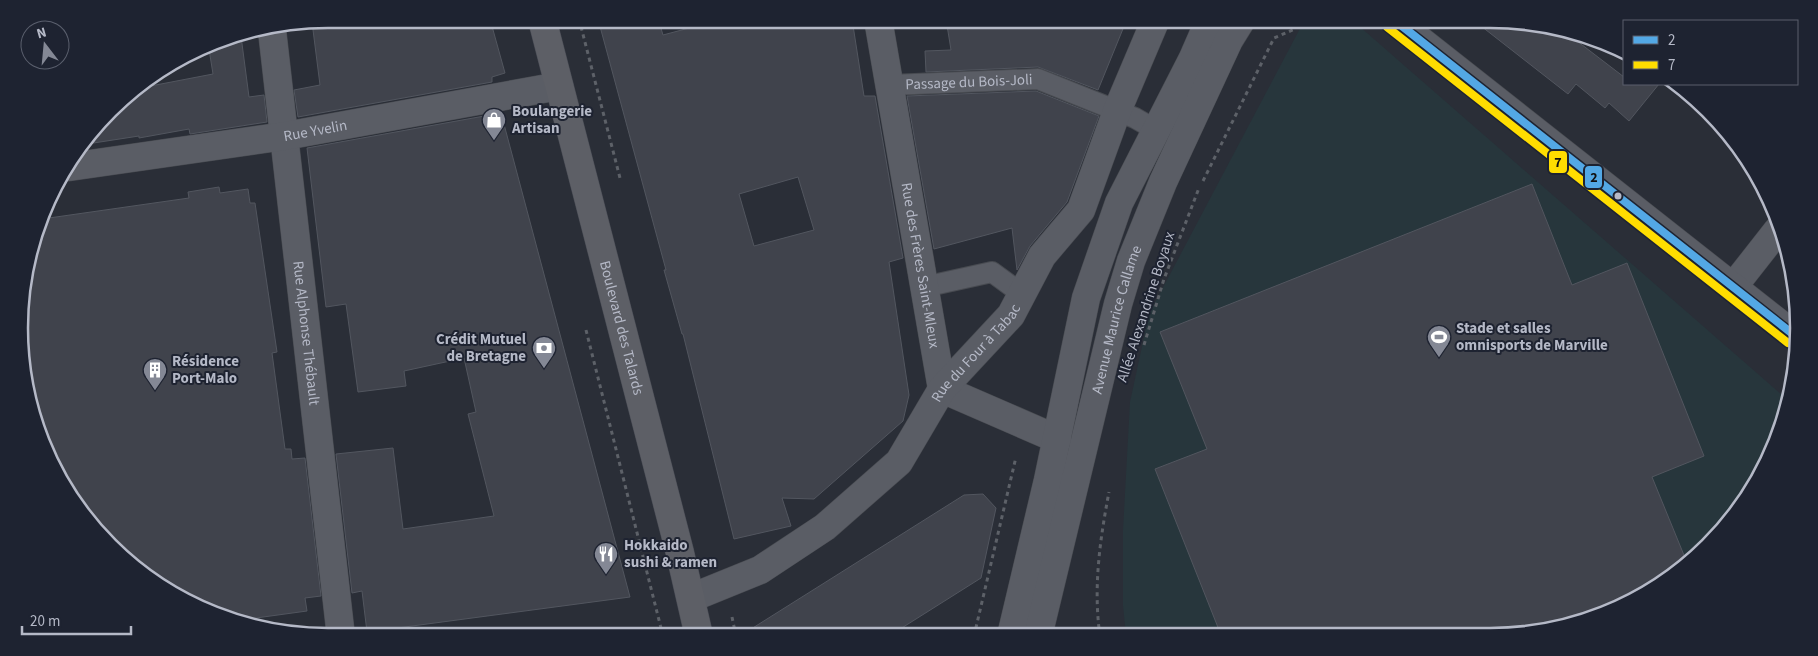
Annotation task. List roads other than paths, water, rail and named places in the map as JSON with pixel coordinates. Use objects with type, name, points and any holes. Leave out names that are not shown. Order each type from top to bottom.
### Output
[{"type":"main road","name":"Boulevard des Talards","points":[[544,28],[696,628]]},
{"type":"street","name":"Rue des Frères Saint-Mleux","points":[[880,28],[942,389]]},
{"type":"street","name":"Rue du Four à Tabac","points":[[690,598],[760,570],[825,527],[899,462],[942,389],[1011,315],[1042,256],[1081,210],[1117,112],[1152,28]]},
{"type":"street","name":"Avenue Maurice Callame","points":[[1013,628],[1057,439],[1086,298],[1119,203],[1206,28]]},
{"type":"street","name":"Avenue Maurice Callame","points":[[1040,628],[1118,304],[1131,261],[1163,182],[1229,40],[1236,28]]},
{"type":"street","points":[[1404,28],[1790,331]]},
{"type":"street","name":"Rue Alphonse Thébault","points":[[272,33],[340,628]]},
{"type":"street","name":"Rue Yvelin","points":[[75,166],[285,136],[559,86]]},
{"type":"street","points":[[1733,287],[1776,233]]},
{"type":"street","points":[[942,389],[1057,439]]},
{"type":"lane","name":"Passage du Bois-Joli","points":[[890,84],[1038,79],[1146,123],[1156,130]]},
{"type":"lane","points":[[924,287],[992,272],[1022,294]]},
{"type":"place","name":"Boulangerie Artisan","points":[[494,141]]},
{"type":"place","name":"Stade et salles omnisports de Marville","points":[[1439,358]]},
{"type":"place","name":"Crédit Mutuel de Bretagne","points":[[544,369]]},
{"type":"place","name":"Résidence Port-Malo","points":[[155,391]]},
{"type":"place","name":"Hokkaido sushi & ramen","points":[[606,575]]}]
